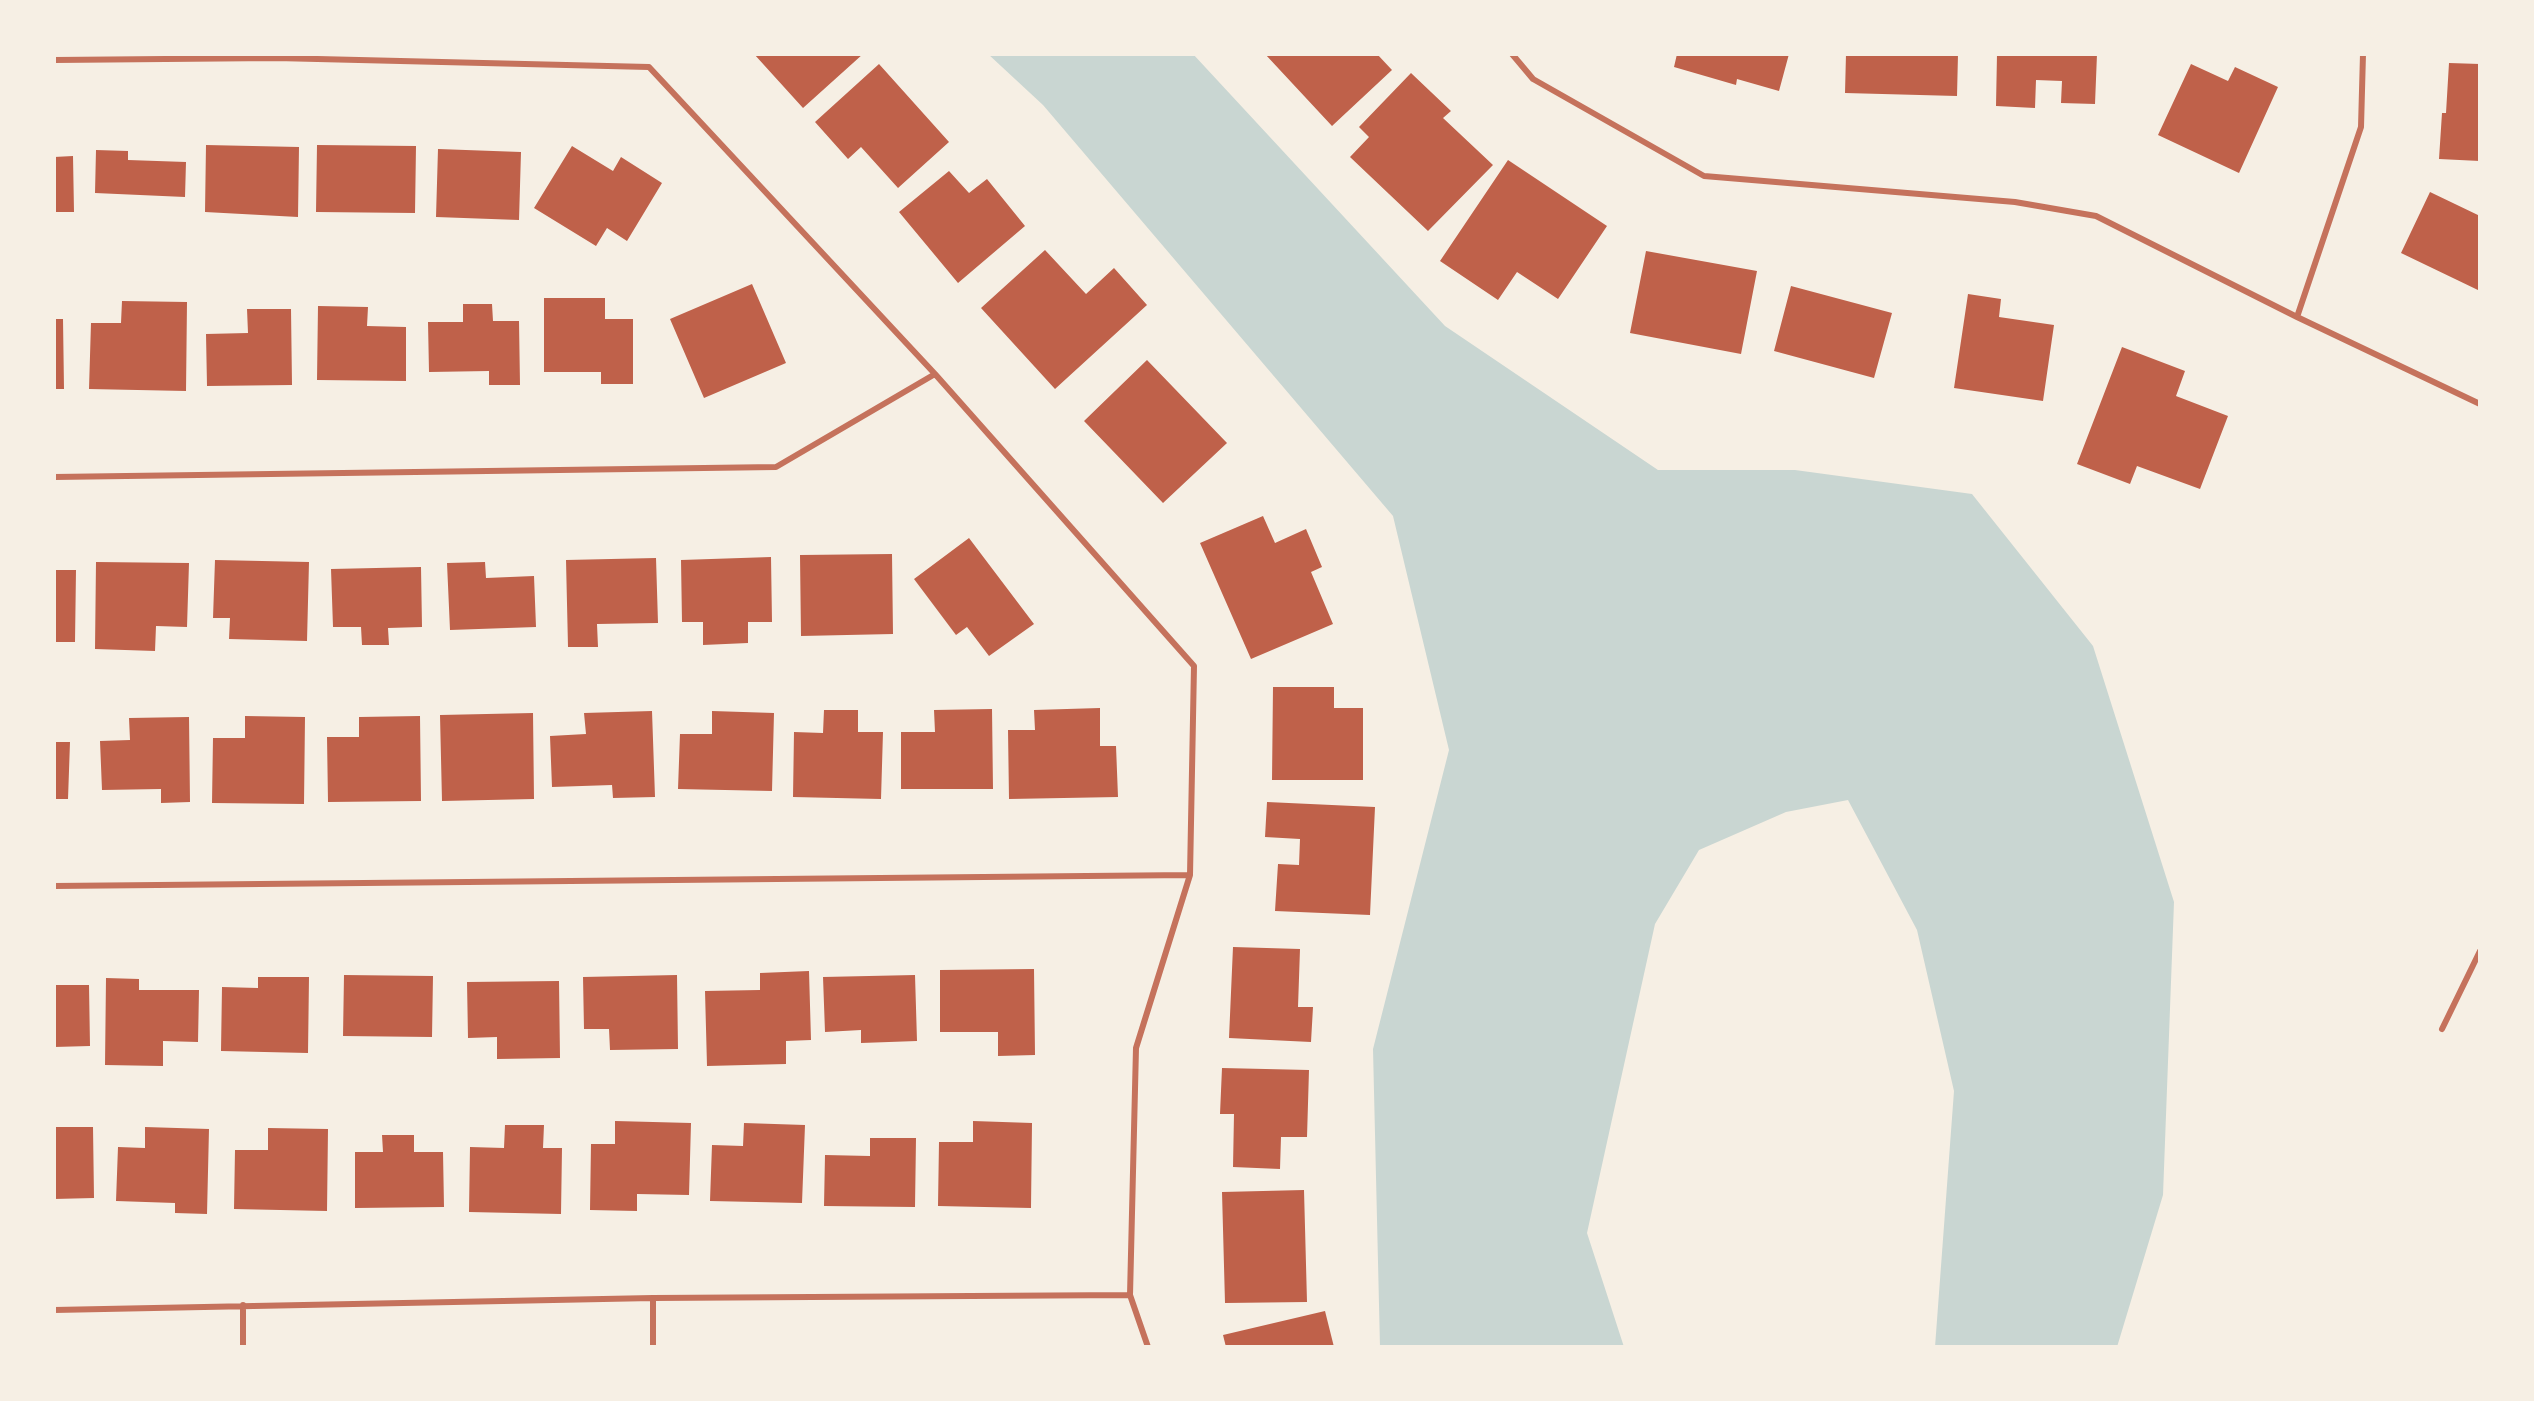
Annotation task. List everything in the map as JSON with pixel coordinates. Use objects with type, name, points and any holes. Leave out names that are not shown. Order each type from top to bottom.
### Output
[{"type":"street","points":[[1512,54],[1533,79],[1704,176],[2015,202],[2096,216],[2297,317],[2480,405]]},
{"type":"street","points":[[2297,317],[2361,127],[2363,54]]},
{"type":"street","points":[[54,60],[276,58],[649,67],[935,374],[1194,666],[1190,875],[1136,1048],[1130,1295],[1148,1347]]},
{"type":"street","points":[[54,477],[776,467],[935,374]]},
{"type":"street","points":[[54,886],[1190,875]]},
{"type":"street","points":[[2442,1029],[2480,951]]},
{"type":"street","points":[[54,1310],[653,1298],[1130,1295]]},
{"type":"street","points":[[653,1298],[653,1347]]},
{"type":"street","points":[[243,1305],[243,1347]]},
{"type":"shaded area","points":[[988,54],[1193,54],[1445,326],[1658,470],[1795,470],[1972,494],[2093,646],[2174,902],[2163,1195],[2117,1347],[1935,1347],[1954,1091],[1917,930],[1848,800],[1786,812],[1699,850],[1655,924],[1587,1233],[1624,1347],[1380,1347],[1373,1049],[1449,750],[1393,516],[1043,105]]},
{"type":"building","points":[[754,54],[863,54],[803,108]]},
{"type":"building","points":[[1265,54],[1377,54],[1392,70],[1332,126]]},
{"type":"building","points":[[1677,54],[1789,54],[1779,91],[1737,79],[1736,85],[1674,67]]},
{"type":"building","points":[[1846,54],[1958,54],[1957,96],[1845,93]]},
{"type":"building","points":[[1997,54],[2097,54],[2095,104],[2061,103],[2062,81],[2036,80],[2035,108],[1996,106]]},
{"type":"building","points":[[2449,63],[2480,64],[2480,161],[2439,159],[2442,113],[2446,113]]},
{"type":"building","points":[[879,64],[949,142],[898,188],[861,147],[848,159],[815,122]]},
{"type":"building","points":[[2191,64],[2228,81],[2235,67],[2278,87],[2239,173],[2158,135]]},
{"type":"building","points":[[1411,73],[1451,111],[1443,118],[1493,165],[1428,231],[1350,157],[1369,137],[1359,127]]},
{"type":"building","points":[[206,145],[299,147],[298,217],[205,212]]},
{"type":"building","points":[[317,145],[416,146],[415,213],[316,212]]},
{"type":"building","points":[[572,146],[613,171],[621,157],[662,183],[627,241],[607,228],[596,246],[534,208]]},
{"type":"building","points":[[438,149],[521,152],[519,220],[436,217]]},
{"type":"building","points":[[96,150],[128,151],[128,160],[186,162],[185,197],[95,193]]},
{"type":"building","points":[[73,156],[74,212],[54,212],[54,157]]},
{"type":"building","points":[[1508,160],[1607,226],[1558,299],[1517,272],[1498,300],[1440,261]]},
{"type":"building","points":[[949,171],[969,193],[987,179],[1025,226],[958,283],[899,212]]},
{"type":"building","points":[[2430,192],[2480,216],[2480,291],[2401,253]]},
{"type":"building","points":[[1045,250],[1086,294],[1114,268],[1147,305],[1055,389],[981,308]]},
{"type":"building","points":[[1646,251],[1757,271],[1741,354],[1630,333]]},
{"type":"building","points":[[752,284],[786,363],[704,398],[670,319]]},
{"type":"building","points":[[1791,286],[1892,313],[1874,378],[1774,351]]},
{"type":"building","points":[[1968,294],[2001,299],[1999,317],[2054,325],[2043,401],[1954,388]]},
{"type":"building","points":[[544,298],[605,298],[605,319],[633,319],[633,384],[601,384],[601,372],[544,372]]},
{"type":"building","points":[[122,301],[187,302],[186,391],[89,389],[91,323],[121,323]]},
{"type":"building","points":[[463,304],[492,304],[493,321],[519,321],[520,385],[489,385],[489,371],[429,372],[428,322],[463,322]]},
{"type":"building","points":[[318,306],[368,307],[367,326],[406,327],[406,381],[317,380]]},
{"type":"building","points":[[247,309],[291,309],[292,385],[207,386],[206,334],[248,333]]},
{"type":"building","points":[[54,319],[63,319],[64,389],[54,389]]},
{"type":"building","points":[[2122,347],[2185,371],[2176,396],[2228,416],[2200,489],[2137,466],[2130,484],[2077,464]]},
{"type":"building","points":[[1147,360],[1227,443],[1163,503],[1084,421]]},
{"type":"building","points":[[1263,516],[1275,543],[1306,529],[1322,567],[1311,572],[1333,624],[1251,659],[1200,543]]},
{"type":"building","points":[[969,538],[1034,624],[989,656],[967,627],[956,635],[914,579]]},
{"type":"building","points":[[892,554],[893,634],[801,636],[800,555]]},
{"type":"building","points":[[771,557],[772,622],[748,622],[748,643],[703,645],[703,622],[682,622],[681,560]]},
{"type":"building","points":[[656,558],[658,623],[597,624],[598,647],[568,647],[566,560]]},
{"type":"building","points":[[215,560],[309,562],[307,641],[229,639],[230,618],[213,618]]},
{"type":"building","points":[[96,562],[189,563],[187,627],[156,626],[155,651],[95,649]]},
{"type":"building","points":[[485,562],[486,578],[534,576],[536,627],[450,630],[447,563]]},
{"type":"building","points":[[421,567],[422,627],[388,628],[389,645],[362,645],[361,627],[333,627],[331,569]]},
{"type":"building","points":[[54,570],[76,570],[75,642],[54,642]]},
{"type":"building","points":[[1273,687],[1334,687],[1334,708],[1363,708],[1363,780],[1272,780]]},
{"type":"building","points":[[1100,708],[1100,746],[1116,746],[1118,797],[1009,799],[1008,730],[1035,730],[1034,710]]},
{"type":"building","points":[[992,709],[993,789],[901,789],[901,732],[935,732],[934,710]]},
{"type":"building","points":[[824,710],[858,710],[858,732],[883,732],[881,799],[793,797],[794,732],[823,733]]},
{"type":"building","points":[[652,711],[655,797],[613,798],[612,785],[552,787],[550,736],[586,734],[584,713]]},
{"type":"building","points":[[712,711],[774,713],[772,791],[678,789],[680,734],[712,734]]},
{"type":"building","points":[[533,713],[534,799],[442,801],[440,715]]},
{"type":"building","points":[[245,716],[305,717],[304,804],[212,803],[213,738],[245,738]]},
{"type":"building","points":[[420,716],[421,801],[328,802],[327,737],[359,737],[359,717]]},
{"type":"building","points":[[189,717],[190,802],[161,803],[161,789],[102,790],[100,741],[130,740],[129,718]]},
{"type":"building","points":[[54,742],[70,742],[68,799],[54,799]]},
{"type":"building","points":[[1267,802],[1375,807],[1370,915],[1275,911],[1278,864],[1299,865],[1300,839],[1265,837]]},
{"type":"building","points":[[1233,947],[1300,949],[1298,1007],[1313,1007],[1311,1042],[1229,1038]]},
{"type":"building","points":[[1034,969],[1035,1055],[998,1056],[998,1032],[940,1032],[940,970]]},
{"type":"building","points":[[809,971],[811,1040],[786,1041],[786,1064],[707,1066],[705,991],[760,990],[760,973]]},
{"type":"building","points":[[344,975],[433,976],[432,1037],[343,1036]]},
{"type":"building","points":[[677,975],[678,1049],[610,1050],[609,1029],[584,1029],[583,977]]},
{"type":"building","points":[[915,975],[917,1041],[861,1043],[861,1030],[825,1032],[823,977]]},
{"type":"building","points":[[258,977],[309,977],[308,1053],[221,1051],[222,987],[258,988]]},
{"type":"building","points":[[106,978],[139,979],[139,990],[199,990],[198,1042],[163,1041],[163,1066],[105,1065]]},
{"type":"building","points":[[559,981],[560,1058],[497,1059],[497,1037],[468,1038],[467,982]]},
{"type":"building","points":[[54,985],[89,985],[90,1046],[54,1047]]},
{"type":"building","points":[[1222,1068],[1309,1070],[1307,1137],[1281,1137],[1280,1169],[1233,1167],[1234,1114],[1220,1114]]},
{"type":"building","points":[[615,1121],[691,1123],[689,1195],[637,1194],[637,1211],[590,1210],[591,1144],[615,1144]]},
{"type":"building","points":[[973,1121],[1032,1123],[1031,1208],[938,1206],[939,1142],[973,1142]]},
{"type":"building","points":[[744,1123],[805,1125],[802,1203],[710,1201],[712,1145],[743,1146]]},
{"type":"building","points":[[505,1125],[544,1125],[543,1148],[562,1148],[561,1214],[469,1212],[470,1147],[504,1148]]},
{"type":"building","points":[[54,1127],[93,1127],[94,1198],[54,1199]]},
{"type":"building","points":[[145,1127],[209,1129],[207,1214],[175,1213],[175,1203],[116,1201],[118,1147],[145,1148]]},
{"type":"building","points":[[268,1128],[328,1129],[327,1211],[234,1209],[235,1150],[268,1150]]},
{"type":"building","points":[[382,1135],[414,1135],[414,1152],[443,1152],[444,1207],[355,1208],[355,1152],[383,1152]]},
{"type":"building","points":[[870,1138],[916,1138],[915,1207],[824,1206],[825,1155],[870,1156]]},
{"type":"building","points":[[1304,1190],[1307,1302],[1225,1303],[1222,1192]]},
{"type":"building","points":[[1325,1311],[1334,1347],[1226,1347],[1223,1335]]}]
